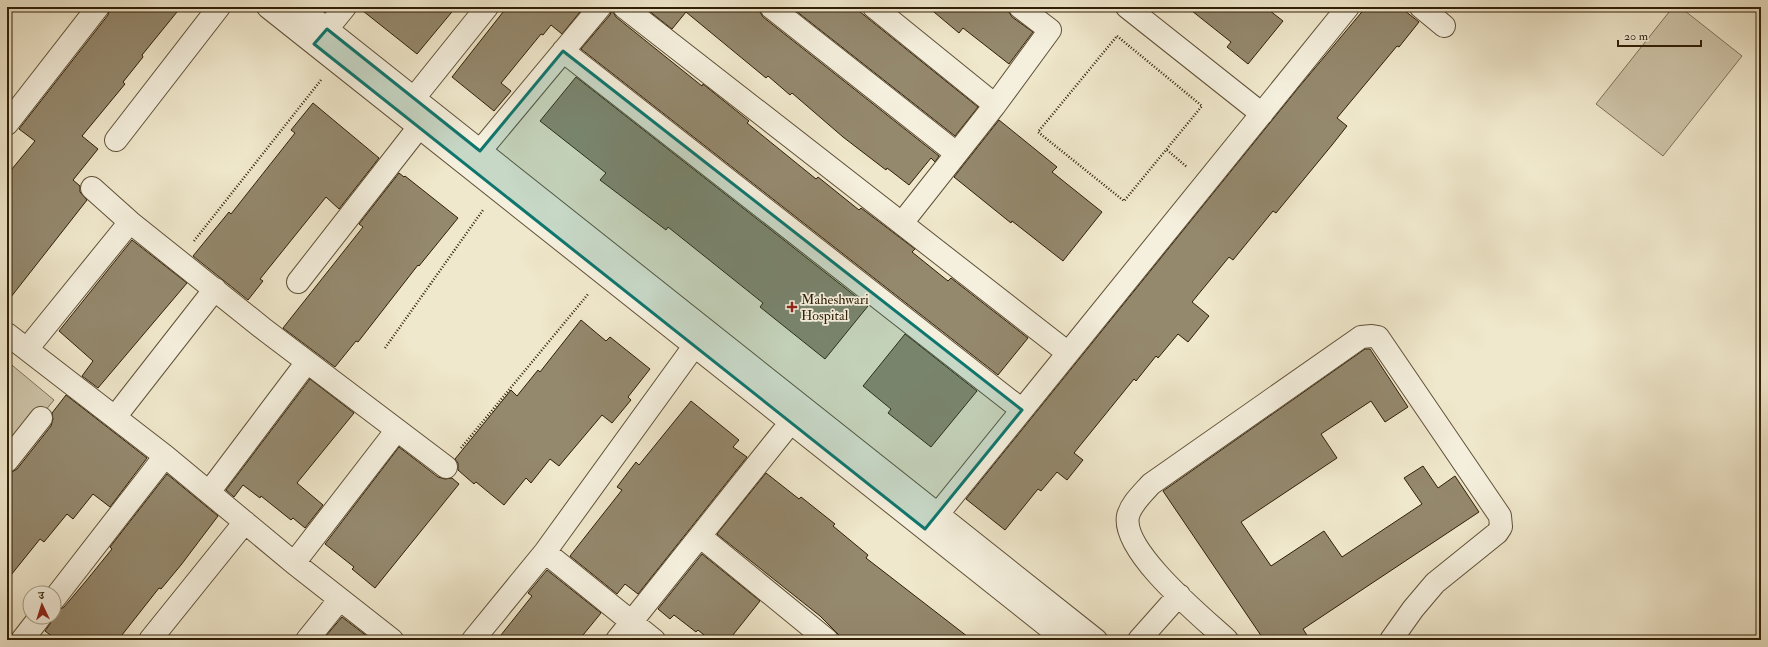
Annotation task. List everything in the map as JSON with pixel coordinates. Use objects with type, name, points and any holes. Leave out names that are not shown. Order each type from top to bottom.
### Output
[{"type":"street","points":[[7,124],[98,7]]},
{"type":"street","points":[[116,140],[219,7]]},
{"type":"street","points":[[268,7],[321,37],[414,98],[932,521],[1065,640]]},
{"type":"street","points":[[299,7],[336,61],[419,127],[791,422],[932,521],[1096,640]]},
{"type":"street","points":[[321,37],[345,7]]},
{"type":"street","points":[[414,98],[487,7]]},
{"type":"street","points":[[480,151],[600,7]]},
{"type":"street","points":[[624,7],[1068,353]]},
{"type":"street","points":[[771,7],[956,153]]},
{"type":"street","points":[[874,7],[995,105]]},
{"type":"street","points":[[902,223],[995,105],[1050,30],[1020,7]]},
{"type":"street","points":[[1127,7],[1262,114]]},
{"type":"street","points":[[932,521],[1348,7]]},
{"type":"street","points":[[1421,7],[1444,26]]},
{"type":"street","points":[[563,51],[1022,410]]},
{"type":"street","points":[[298,282],[419,127]]},
{"type":"street","points":[[92,188],[130,222],[307,362],[396,431],[446,467]]},
{"type":"street","points":[[26,349],[130,222]]},
{"type":"street","points":[[115,417],[215,289]]},
{"type":"street","points":[[7,334],[165,456],[294,563],[392,640]]},
{"type":"street","points":[[1227,640],[1179,595],[1139,553],[1130,535],[1128,517],[1134,503],[1151,484],[1361,337],[1372,336],[1378,337],[1500,516],[1501,527],[1498,533],[1435,583],[1413,609],[1391,640]]},
{"type":"street","points":[[473,640],[546,552],[695,345]]},
{"type":"street","points":[[209,492],[307,362]]},
{"type":"street","points":[[7,461],[41,418]]},
{"type":"street","points":[[617,640],[791,422]]},
{"type":"street","points":[[294,563],[396,431]]},
{"type":"street","points":[[62,589],[165,456]]},
{"type":"street","points":[[150,640],[245,522]]},
{"type":"street","points":[[700,537],[827,640]]},
{"type":"street","points":[[546,552],[654,640]]},
{"type":"street","points":[[1139,640],[1179,595]]},
{"type":"street","points":[[307,640],[340,599]]},
{"type":"street","points":[[22,640],[34,625]]},
{"type":"path","points":[[1117,36],[1202,106],[1166,150],[1124,201],[1038,132],[1117,36]]},
{"type":"path","points":[[179,260],[336,61]]},
{"type":"path","points":[[385,348],[499,189]]},
{"type":"path","points":[[446,467],[605,274]]},
{"type":"highlighted area","points":[[327,29],[480,151],[563,51],[1022,410],[925,529],[314,44]]},
{"type":"shaded area","points":[[1673,7],[1680,7],[1742,56],[1663,156],[1596,104]]},
{"type":"shaded area","points":[[7,361],[54,400],[7,457]]},
{"type":"building","points":[[110,7],[181,7],[142,55],[143,57],[123,82],[125,84],[82,136],[98,149],[73,180],[80,186],[80,192],[87,200],[7,302],[7,175],[35,141],[19,129],[108,15]]},
{"type":"building","points":[[358,7],[456,7],[417,54]]},
{"type":"building","points":[[507,7],[584,7],[562,34],[551,25],[543,35],[541,34],[501,83],[511,91],[494,111],[452,77]]},
{"type":"building","points":[[644,7],[759,7],[763,17],[939,156],[935,162],[931,158],[909,185],[887,168],[886,170],[843,137],[792,93],[790,95],[768,76],[766,78],[686,12],[672,29]]},
{"type":"building","points":[[791,7],[854,7],[978,107],[955,136]]},
{"type":"building","points":[[928,7],[1008,7],[1012,17],[1033,32],[1009,64],[963,28],[959,33]]},
{"type":"building","points":[[1187,7],[1265,7],[1283,21],[1248,64],[1227,47],[1231,42]]},
{"type":"building","points":[[1366,7],[1400,7],[1419,22],[1337,118],[1347,126],[1332,145],[1276,213],[1273,211],[1233,260],[1229,257],[1192,302],[1209,316],[1188,342],[1178,334],[1158,358],[1156,356],[1136,381],[1134,379],[1074,453],[1083,460],[1067,480],[1057,472],[1041,491],[1038,489],[1005,530],[966,499],[1299,87]]},
{"type":"building","points":[[612,10],[616,17],[702,86],[703,84],[749,121],[747,123],[816,179],[818,177],[859,210],[861,208],[915,249],[912,252],[948,281],[951,278],[1028,338],[998,375],[581,49],[610,15]]},
{"type":"building","points":[[576,77],[868,306],[825,359],[760,307],[763,303],[668,227],[666,230],[600,180],[606,173],[540,121]]},
{"type":"building","points":[[313,103],[379,158],[339,209],[326,197],[260,279],[263,281],[248,300],[193,256],[229,212],[231,214],[295,133],[291,130]]},
{"type":"building","points":[[999,120],[1057,167],[1052,172],[1102,212],[1063,261],[1012,221],[1011,223],[954,177]]},
{"type":"building","points":[[399,173],[404,177],[405,176],[458,218],[419,266],[418,265],[358,342],[356,341],[335,367],[283,328],[363,227],[359,224]]},
{"type":"building","points":[[132,240],[187,283],[98,388],[82,376],[93,361],[59,331]]},
{"type":"building","points":[[581,320],[606,341],[610,337],[650,369],[628,397],[631,400],[612,423],[602,415],[559,466],[550,459],[531,483],[526,478],[504,505],[476,482],[474,484],[458,470],[458,463],[455,459],[511,390],[517,396],[538,370],[540,372]]},
{"type":"building","points":[[905,334],[977,391],[931,447],[888,413],[891,409],[863,386]]},
{"type":"building","points":[[1365,349],[1370,349],[1408,407],[1385,422],[1371,401],[1321,434],[1337,458],[1241,522],[1271,566],[1324,531],[1342,557],[1422,504],[1404,478],[1423,466],[1438,488],[1455,476],[1479,512],[1303,629],[1310,640],[1264,640],[1163,491]]},
{"type":"building","points":[[310,379],[354,413],[297,483],[323,505],[305,528],[293,518],[291,520],[261,496],[260,498],[243,485],[234,497],[226,490]]},
{"type":"building","points":[[66,395],[147,458],[110,507],[93,494],[73,519],[67,514],[44,542],[40,539],[7,580],[7,473],[17,469],[51,426],[53,419],[52,413]]},
{"type":"building","points":[[691,401],[739,440],[733,447],[747,457],[638,594],[625,584],[617,594],[570,556],[622,490],[617,487],[636,462],[639,465]]},
{"type":"building","points":[[399,447],[438,477],[445,479],[452,478],[459,484],[375,588],[352,569],[354,567],[325,544]]},
{"type":"building","points":[[766,473],[799,499],[801,497],[835,524],[833,526],[868,555],[866,558],[972,640],[839,640],[839,635],[820,616],[717,534]]},
{"type":"building","points":[[167,474],[218,516],[181,565],[161,589],[159,588],[118,640],[57,640],[45,631],[49,625],[62,625],[62,608],[112,549],[110,547]]},
{"type":"building","points":[[702,554],[760,601],[729,640],[710,640],[698,630],[696,632],[674,615],[670,619],[658,609]]},
{"type":"building","points":[[547,570],[601,613],[579,640],[497,640],[532,596],[528,593]]},
{"type":"building","points":[[342,617],[372,640],[329,640],[325,637]]},
{"type":"place","name":"Maheshwari Hospital","points":[[792,307]]}]
